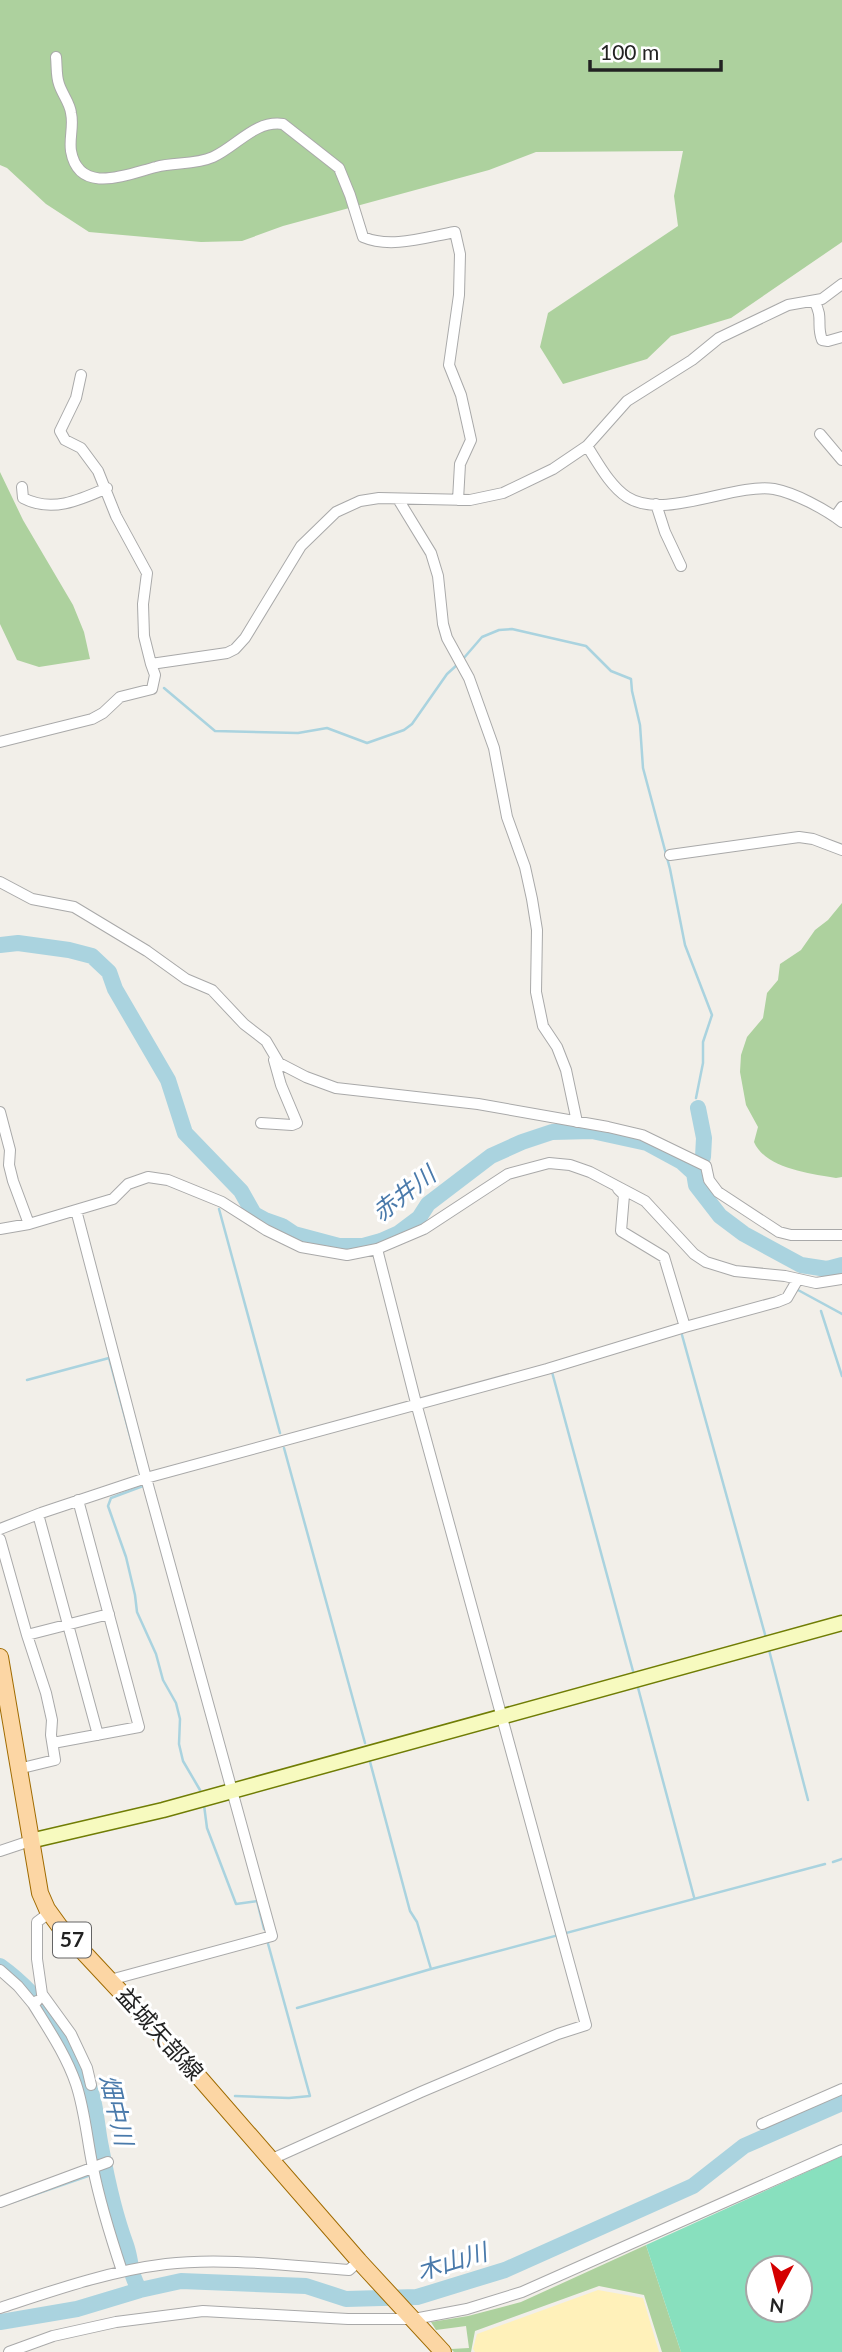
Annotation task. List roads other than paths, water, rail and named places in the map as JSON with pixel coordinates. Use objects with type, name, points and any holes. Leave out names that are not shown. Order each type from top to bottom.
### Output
[{"type":"main road","name":"益城矢部線","points":[[0,1657],[30,1841],[40,1892],[49,1913],[443,2352]]},
{"type":"street","points":[[56,58],[58,82],[71,113],[70,147],[73,160],[82,172],[95,178],[111,180],[157,166],[194,163],[213,157],[259,127],[273,122],[283,124],[339,168],[363,237],[373,242],[403,242],[455,232],[460,254],[459,295],[449,365],[461,395],[471,440],[460,464],[458,500]]},
{"type":"street","points":[[151,664],[227,653],[235,649],[245,638],[301,546],[336,512],[360,501],[379,498],[458,500],[503,493],[553,469],[587,446],[627,401],[692,360],[719,338],[788,305],[822,299],[842,285]]},
{"type":"street","points":[[814,301],[821,312],[822,340],[842,337]]},
{"type":"street","points":[[0,742],[92,719],[120,697],[152,689],[155,675],[144,636],[143,604],[147,573],[116,516],[98,471],[81,448],[65,440],[60,431],[76,398],[81,375]]},
{"type":"street","points":[[820,434],[842,460]]},
{"type":"street","points":[[587,446],[616,487],[640,503],[705,499],[741,489],[775,489],[813,504],[840,519],[842,506]]},
{"type":"street","points":[[22,487],[23,498],[33,504],[53,506],[78,501],[107,488]]},
{"type":"street","points":[[398,499],[431,553],[438,576],[447,638],[463,664],[494,748],[507,817],[525,867],[537,930],[536,992],[543,1027],[557,1047],[566,1070],[577,1122]]},
{"type":"street","points":[[656,504],[665,532],[681,566]]},
{"type":"street","points":[[670,855],[799,837],[813,839],[842,850]]},
{"type":"street","points":[[0,882],[32,899],[74,907],[147,951],[186,979],[212,990],[244,1024],[271,1047],[281,1086],[297,1123],[261,1123]]},
{"type":"street","points":[[271,1053],[279,1063],[336,1088],[478,1104],[642,1135],[706,1166],[709,1180],[718,1192],[779,1232],[790,1235],[842,1235]]},
{"type":"street","points":[[0,1112],[10,1150],[9,1166],[29,1224]]},
{"type":"street","points":[[0,1230],[113,1199],[128,1184],[148,1177],[167,1180],[222,1202],[266,1230],[301,1247],[347,1255],[377,1249],[424,1229],[483,1188],[519,1169],[550,1163],[570,1165],[613,1183],[645,1201],[694,1254],[706,1262],[735,1271],[766,1273],[816,1283],[842,1279]]},
{"type":"street","points":[[613,1183],[624,1195],[621,1231],[664,1257],[685,1327]]},
{"type":"street","points":[[76,1210],[146,1478],[272,1936],[110,1980]]},
{"type":"street","points":[[272,2160],[433,2087],[558,2034],[586,2025],[416,1403],[377,1249]]},
{"type":"street","points":[[0,1529],[146,1478],[547,1369],[787,1298],[798,1279]]},
{"type":"street","points":[[52,1743],[139,1727],[78,1500]]},
{"type":"street","points":[[38,1514],[97,1735]]},
{"type":"street","points":[[0,1539],[52,1720],[51,1735],[55,1760],[18,1769]]},
{"type":"street","points":[[27,1635],[110,1614]]},
{"type":"street","points":[[0,1851],[30,1841],[163,1810],[842,1623]]},
{"type":"street","points":[[49,1913],[37,1922],[38,2000],[76,2084],[100,2166],[109,2232],[129,2270]]},
{"type":"street","points":[[0,1970],[38,2000],[71,2034],[87,2068],[91,2085]]},
{"type":"street","points":[[762,2124],[842,2089]]},
{"type":"street","points":[[9,2352],[53,2336],[116,2322],[202,2311],[348,2319],[414,2319],[467,2309],[522,2292],[842,2150]]},
{"type":"street","points":[[0,2202],[100,2166]]},
{"type":"street","points":[[0,2308],[83,2281],[129,2270],[197,2262],[349,2270],[359,2261]]},
{"type":"waterway","points":[[463,659],[482,637],[499,630],[512,629],[586,646],[611,671],[631,679],[640,725],[643,768],[670,869],[685,945],[712,1015],[703,1042],[703,1063],[696,1098]]},
{"type":"waterway","points":[[164,688],[215,731],[298,733],[327,728],[367,743],[404,730],[412,724],[447,674],[458,664]]},
{"type":"waterway","name":"赤井川","points":[[0,945],[18,943],[69,950],[92,956],[109,972],[115,989],[168,1080],[185,1133],[241,1191],[254,1214],[294,1234],[339,1246],[363,1246],[381,1241],[399,1233],[419,1218],[428,1204],[491,1156],[552,1132],[592,1131],[647,1143],[682,1162],[694,1173],[696,1185],[720,1216],[744,1234],[801,1265],[827,1269],[842,1265]]},
{"type":"waterway","points":[[698,1108],[704,1138],[703,1157]]},
{"type":"waterway","points":[[219,1209],[280,1433]]},
{"type":"waterway","points":[[798,1290],[842,1314]]},
{"type":"waterway","points":[[821,1311],[842,1376]]},
{"type":"waterway","points":[[682,1335],[766,1638]]},
{"type":"waterway","points":[[27,1380],[109,1358],[140,1473]]},
{"type":"waterway","points":[[552,1372],[633,1671]]},
{"type":"waterway","points":[[284,1448],[365,1743]]},
{"type":"waterway","points":[[143,1486],[111,1498],[108,1506],[126,1557],[137,1612],[156,1654],[163,1680],[176,1703],[183,1761],[200,1790]]},
{"type":"waterway","points":[[769,1650],[808,1800]]},
{"type":"waterway","points":[[637,1684],[694,1897]]},
{"type":"waterway","points":[[369,1758],[410,1911],[417,1922],[431,1969]]},
{"type":"waterway","points":[[204,1805],[207,1828],[236,1904],[257,1901],[264,1929]]},
{"type":"waterway","points":[[833,1862],[842,1859]]},
{"type":"waterway","points":[[297,2008],[431,1969],[825,1864]]},
{"type":"waterway","points":[[235,2096],[310,2096],[267,1940]]},
{"type":"waterway","name":"畑中川","points":[[0,1966],[16,1978],[45,2010],[81,2066],[94,2104],[114,2209],[134,2279],[140,2290]]},
{"type":"waterway","name":"木山川","points":[[0,2322],[77,2309],[181,2281],[306,2286],[346,2299],[417,2297],[505,2270],[693,2186],[744,2146],[842,2103]]},
{"type":"waterway","points":[[13,2202],[88,2176]]}]
